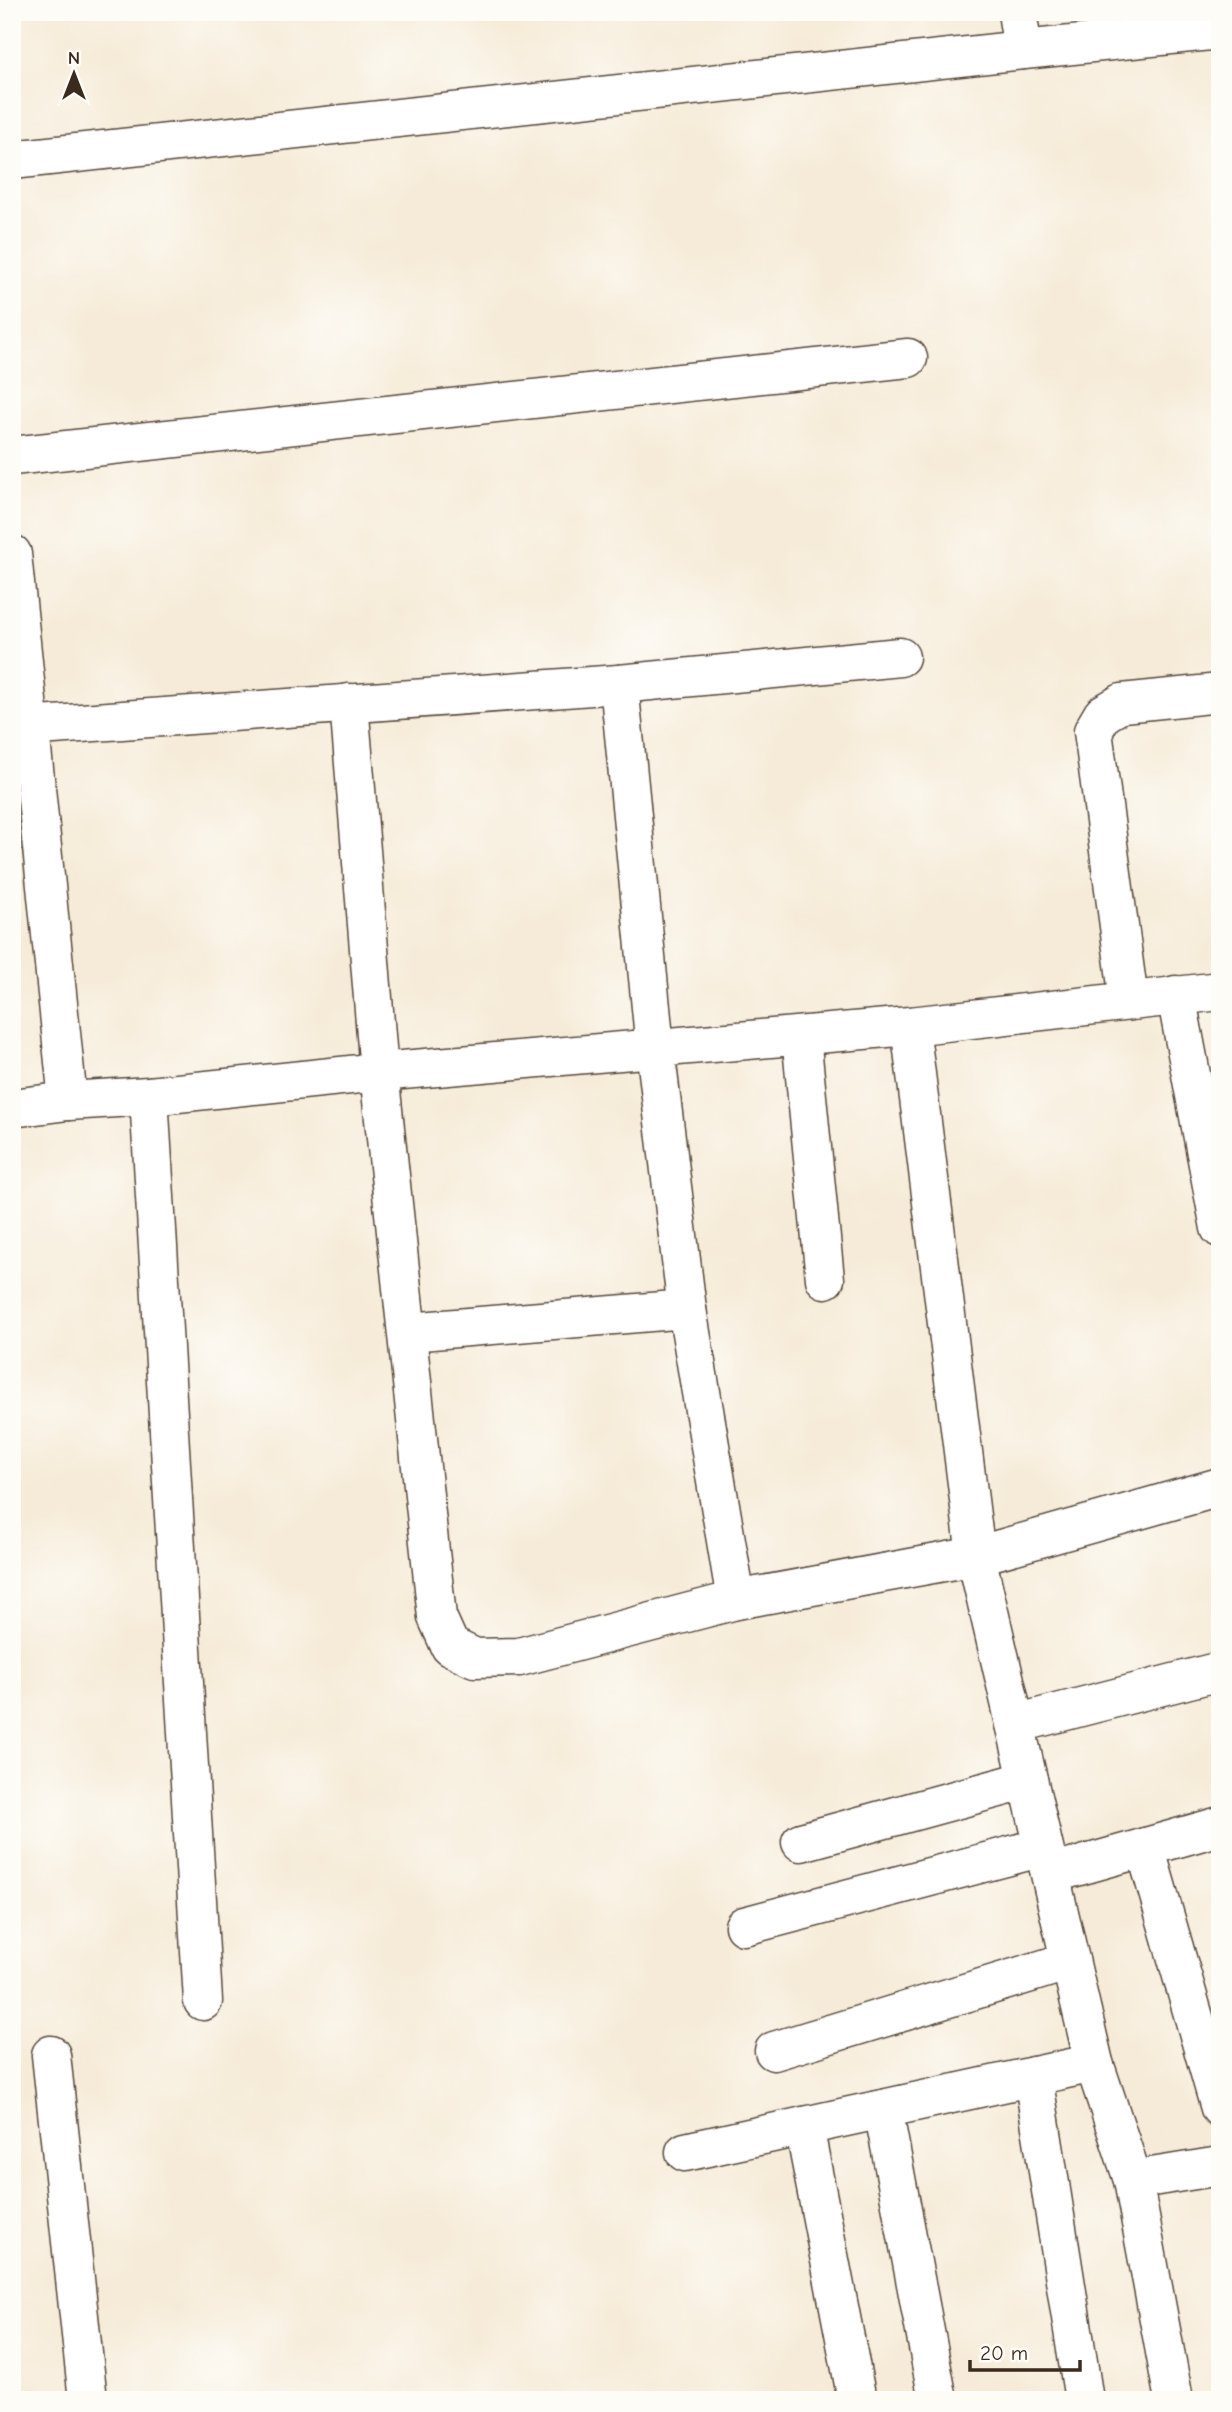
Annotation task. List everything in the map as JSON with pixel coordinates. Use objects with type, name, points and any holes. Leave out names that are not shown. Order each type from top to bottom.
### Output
[{"type":"street","points":[[1017,12],[1023,50]]},
{"type":"street","points":[[12,160],[1220,30]]},
{"type":"street","points":[[12,456],[908,358]]},
{"type":"street","points":[[12,554],[21,727],[68,1101]]},
{"type":"street","points":[[21,727],[619,684],[900,657]]},
{"type":"street","points":[[619,684],[655,1048],[687,1309],[736,1600]]},
{"type":"street","points":[[1129,1001],[1093,732],[1102,714],[1122,703],[1220,692]]},
{"type":"street","points":[[349,703],[379,1072],[437,1617],[450,1646],[475,1658],[519,1657],[736,1600],[976,1556],[1220,1486]]},
{"type":"street","points":[[12,1108],[379,1072],[910,1026],[1220,991]]},
{"type":"street","points":[[1176,995],[1220,1228]]},
{"type":"street","points":[[910,1026],[976,1556],[1094,2063],[1133,2180],[1174,2400]]},
{"type":"street","points":[[801,1036],[825,1279]]},
{"type":"street","points":[[149,1096],[202,2001]]},
{"type":"street","points":[[408,1332],[687,1309]]},
{"type":"street","points":[[1015,1724],[1220,1671]]},
{"type":"street","points":[[801,1842],[1028,1780]]},
{"type":"street","points":[[744,1926],[1047,1860],[1145,1847],[1220,1826]]},
{"type":"street","points":[[1145,1847],[1220,2108]]},
{"type":"street","points":[[775,2051],[1070,1961]]},
{"type":"street","points":[[51,2055],[88,2400]]},
{"type":"street","points":[[685,2151],[1094,2063]]},
{"type":"street","points":[[1033,2076],[1084,2400]]},
{"type":"street","points":[[883,2109],[938,2400]]},
{"type":"street","points":[[804,2126],[857,2400]]},
{"type":"street","points":[[1133,2180],[1220,2166]]}]
